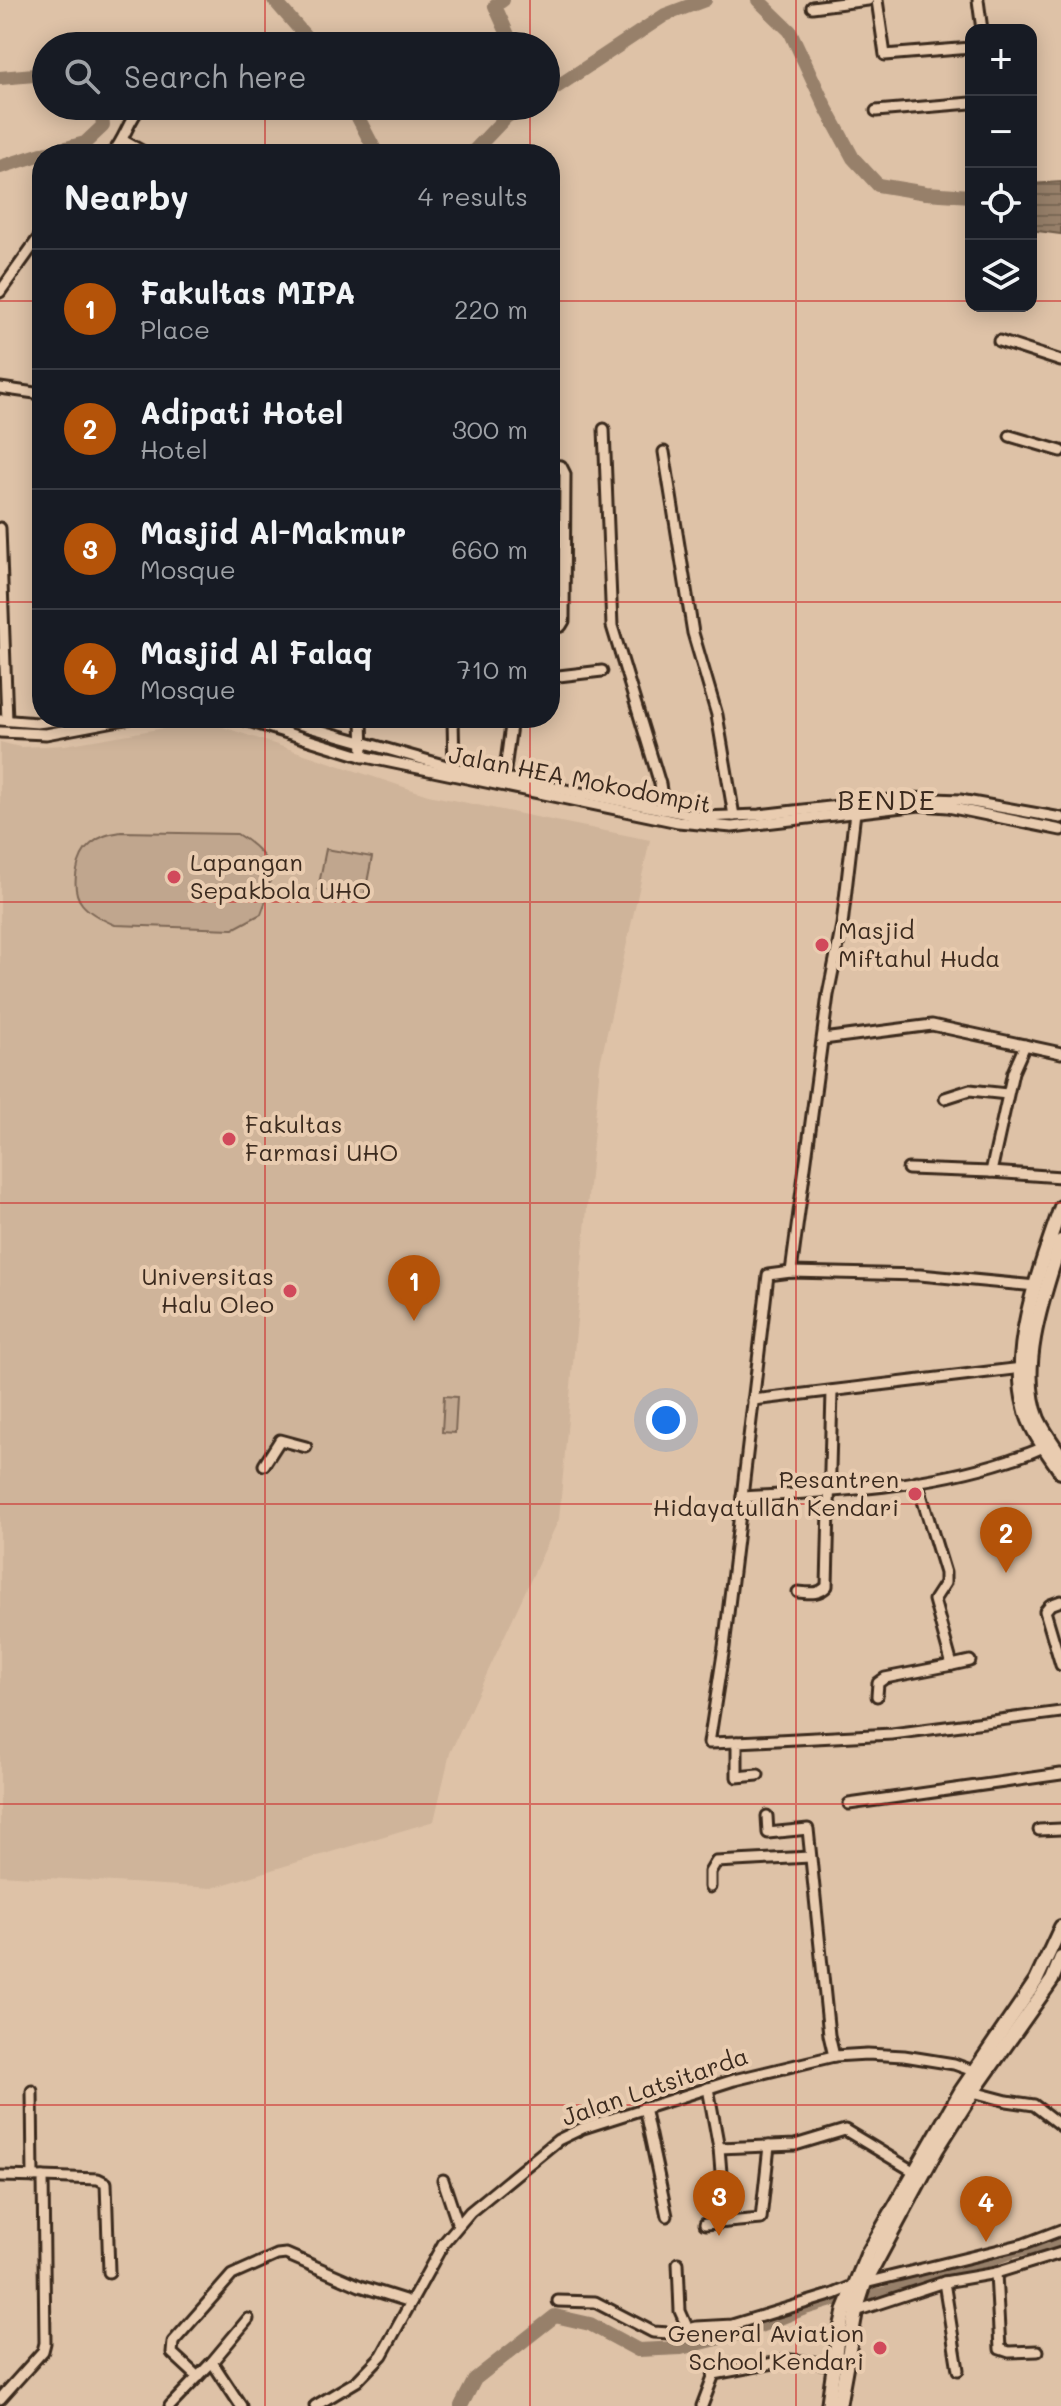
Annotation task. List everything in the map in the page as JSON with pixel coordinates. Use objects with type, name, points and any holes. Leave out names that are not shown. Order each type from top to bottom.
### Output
[{"type":"highway","points":[[1061,1207],[1031,1368],[1034,1406],[1061,1472]]},
{"type":"highway","points":[[1055,1247],[1036,1286],[1027,1324],[1022,1368],[1025,1410],[1048,1444],[1061,1456]]},
{"type":"highway","points":[[828,2406],[833,2364],[858,2287],[913,2171],[979,2074],[1031,1989],[1061,1927]]},
{"type":"highway","points":[[872,2258],[973,2092],[979,2074],[1056,1981],[1061,1958]]},
{"type":"highway","points":[[839,2406],[850,2310]]},
{"type":"street","points":[[812,7],[868,0]]},
{"type":"street","points":[[877,0],[885,55],[965,48]]},
{"type":"street","points":[[978,0],[981,24]]},
{"type":"street","points":[[876,111],[965,104]]},
{"type":"street","points":[[121,144],[128,120]]},
{"type":"street","points":[[124,141],[129,144]]},
{"type":"street","points":[[0,292],[32,247]]},
{"type":"street","points":[[999,341],[1061,361]]},
{"type":"street","points":[[0,388],[32,393]]},
{"type":"street","points":[[604,429],[612,626],[660,784],[664,810]]},
{"type":"street","points":[[1010,436],[1061,451]]},
{"type":"street","points":[[664,452],[693,633],[714,705],[734,816]]},
{"type":"street","points":[[560,466],[565,474],[566,544],[564,621],[560,626]]},
{"type":"street","points":[[0,528],[4,721],[32,723]]},
{"type":"street","points":[[560,676],[602,671]]},
{"type":"street","points":[[0,732],[46,734],[76,728]]},
{"type":"street","name":"Jalan HEA Mokodompit","points":[[271,728],[363,757],[615,805],[702,817],[909,798],[1061,818]]},
{"type":"street","name":"Jalan HEA Mokodompit","points":[[311,728],[454,768],[504,777],[678,822],[732,827],[920,805],[980,808],[1061,830]]},
{"type":"street","points":[[362,728],[363,757]]},
{"type":"street","points":[[453,728],[454,768]]},
{"type":"street","points":[[504,777],[511,728]]},
{"type":"street","points":[[791,1272],[832,973],[843,916],[855,812]]},
{"type":"street","points":[[823,1039],[932,1025],[1061,1053]]},
{"type":"street","points":[[991,1172],[1007,1094],[1025,1045]]},
{"type":"street","points":[[945,1098],[970,1090],[1007,1094]]},
{"type":"street","points":[[908,1169],[1061,1177]]},
{"type":"street","points":[[1036,1286],[932,1276],[791,1272],[771,1274],[766,1278],[722,1662],[709,1743],[892,1734],[1061,1712]]},
{"type":"street","points":[[753,1400],[1022,1368]]},
{"type":"street","points":[[798,1592],[815,1593],[827,1586],[832,1391]]},
{"type":"street","points":[[264,1465],[280,1440],[306,1447]]},
{"type":"street","points":[[742,1497],[830,1492],[961,1475],[1048,1444]]},
{"type":"street","points":[[917,1481],[945,1573],[945,1583],[934,1600],[952,1665]]},
{"type":"street","points":[[1061,1601],[1050,1605],[1045,1611],[1061,1665]]},
{"type":"street","points":[[877,1696],[878,1683],[885,1678],[970,1661]]},
{"type":"street","points":[[737,1742],[737,1777],[758,1775]]},
{"type":"street","points":[[849,1804],[1061,1774]]},
{"type":"street","points":[[767,1816],[768,1833],[808,1829],[829,2035],[834,2056]]},
{"type":"street","points":[[1039,1830],[1061,1829]]},
{"type":"street","points":[[710,1887],[710,1872],[716,1862],[810,1857]]},
{"type":"street","name":"Jalan Latsitarda","points":[[315,2406],[339,2394],[382,2355],[443,2244],[458,2225],[558,2140],[602,2120],[644,2107],[773,2069],[834,2056],[904,2056],[954,2064],[979,2074]]},
{"type":"street","points":[[708,2088],[719,2148],[725,2222]]},
{"type":"street","points":[[0,2399],[43,2351],[45,2343],[32,2091]]},
{"type":"street","points":[[973,2092],[1034,2105],[1061,2126]]},
{"type":"street","points":[[644,2107],[667,2216]]},
{"type":"street","points":[[719,2148],[803,2144],[845,2130],[913,2171]]},
{"type":"street","points":[[705,2224],[761,2219],[769,2146]]},
{"type":"street","points":[[0,2176],[98,2179],[106,2183],[109,2272]]},
{"type":"street","points":[[443,2180],[458,2225]]},
{"type":"street","points":[[558,2301],[595,2302],[653,2332],[670,2333],[732,2325],[858,2287],[1024,2244],[1061,2230]]},
{"type":"street","points":[[850,2310],[944,2282],[996,2273],[1061,2253]]},
{"type":"street","points":[[198,2377],[172,2353],[173,2342],[232,2275],[277,2255],[286,2254],[360,2286],[411,2302]]},
{"type":"street","points":[[678,2263],[680,2311],[688,2329]]},
{"type":"street","points":[[996,2273],[1000,2349],[1009,2352],[1038,2351]]},
{"type":"street","points":[[944,2282],[958,2370]]},
{"type":"street","points":[[170,2406],[248,2319]]},
{"type":"street","points":[[702,2406],[714,2374],[790,2360],[833,2364]]},
{"type":"street","points":[[212,2362],[241,2406]]},
{"type":"shaded area","points":[[1061,182],[1061,234],[1037,231],[1037,184]]},
{"type":"shaded area","name":"Universitas Halu Oleo","points":[[164,728],[226,728],[428,795],[650,840],[600,1064],[559,1519],[450,1753],[434,1821],[212,1888],[0,1875],[0,742],[20,747],[65,745]]},
{"type":"shaded area","name":"Lapangan Sepakbola UHO","points":[[121,832],[237,834],[259,850],[269,868],[269,888],[261,914],[233,929],[115,925],[97,916],[85,908],[78,898],[78,864],[94,841]]},
{"type":"shaded area","points":[[326,849],[372,857],[364,898],[318,889]]},
{"type":"shaded area","points":[[444,1396],[457,1397],[455,1433],[442,1432]]},
{"type":"waterway","points":[[274,0],[302,32]]},
{"type":"waterway","points":[[503,0],[495,6],[507,32]]},
{"type":"waterway","points":[[560,85],[665,15],[705,0]]},
{"type":"waterway","points":[[758,0],[790,31],[853,158],[878,185],[965,196]]},
{"type":"waterway","points":[[0,78],[32,75]]},
{"type":"waterway","points":[[81,144],[103,126],[102,120]]},
{"type":"waterway","points":[[359,120],[372,144]]},
{"type":"waterway","points":[[480,144],[503,120]]},
{"type":"waterway","points":[[0,167],[32,157]]},
{"type":"waterway","points":[[461,2406],[475,2379],[555,2316],[590,2324],[638,2350],[681,2348],[745,2332],[835,2299],[885,2294],[943,2269],[1061,2242]]},
{"type":"place","name":"Lapangan Sepakbola UHO","points":[[174,877]]},
{"type":"place","name":"Masjid Miftahul Huda","points":[[822,945]]},
{"type":"place","name":"Fakultas Farmasi UHO","points":[[229,1139]]},
{"type":"place","name":"Universitas Halu Oleo","points":[[290,1291]]},
{"type":"place","name":"Fakultas MIPA","points":[[414,1321]]},
{"type":"place","name":"Pesantren Hidayatullah Kendari","points":[[915,1494]]},
{"type":"place","name":"Adipati Hotel","points":[[1006,1573]]},
{"type":"place","name":"Masjid Al-Makmur","points":[[719,2236]]},
{"type":"place","name":"Masjid Al Falaq","points":[[986,2242]]},
{"type":"place","name":"General Aviation School Kendari","points":[[880,2348]]},
{"type":"district","name":"BENDE","points":[[887,800]]}]
